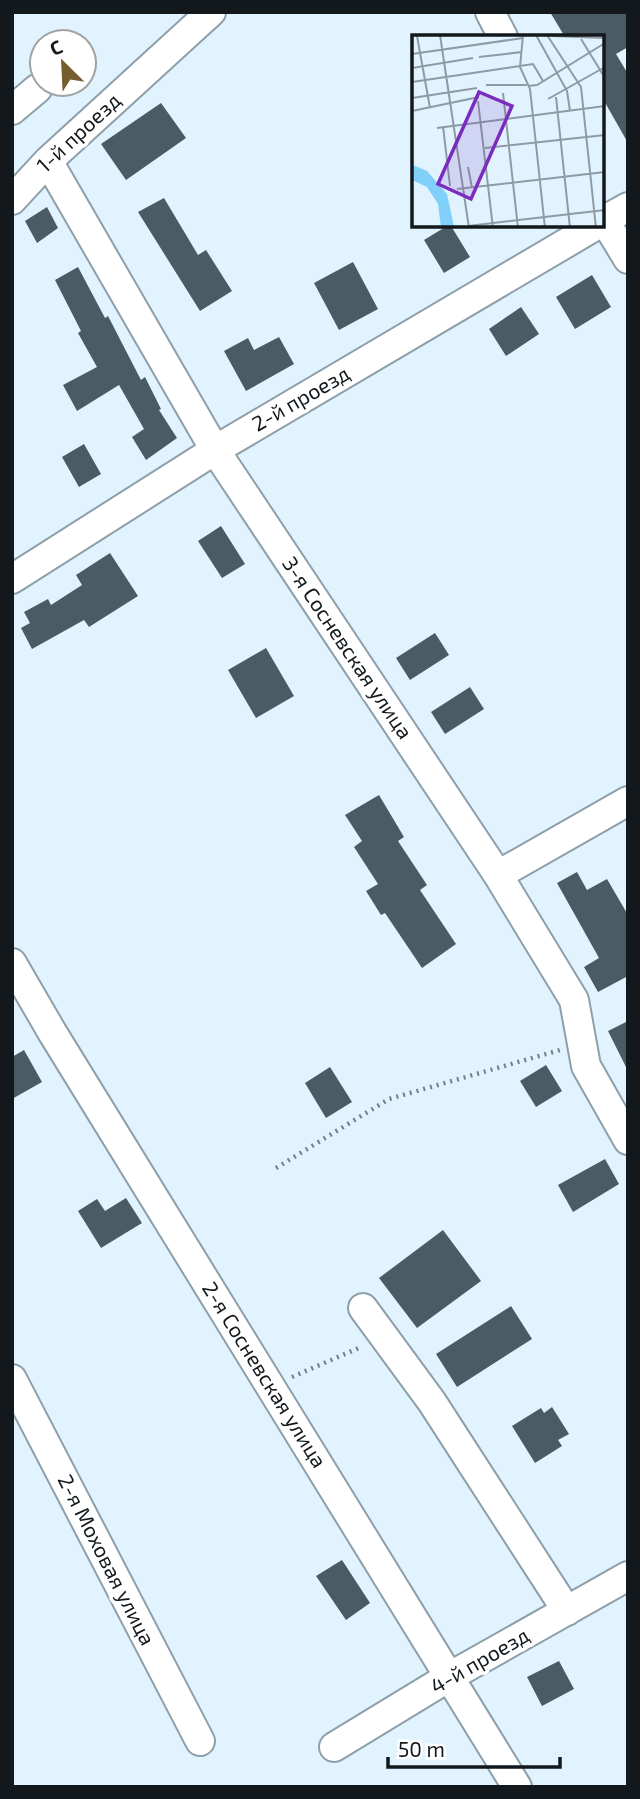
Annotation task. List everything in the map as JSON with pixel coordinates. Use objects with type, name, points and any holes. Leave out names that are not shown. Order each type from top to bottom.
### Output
[{"type":"street","name":"1-й проезд","points":[[12,200],[48,161],[211,12]]},
{"type":"street","points":[[490,12],[502,35]]},
{"type":"street","points":[[12,110],[28,97]]},
{"type":"street","name":"3-я Сосневская улица","points":[[48,161],[215,450],[498,875],[574,1000],[586,1066],[628,1140]]},
{"type":"street","points":[[607,218],[628,259]]},
{"type":"street","name":"2-й проезд","points":[[12,579],[215,450],[590,228]]},
{"type":"street","points":[[498,875],[628,801]]},
{"type":"street","name":"2-я Сосневская улица","points":[[12,963],[517,1787]]},
{"type":"street","points":[[363,1308],[432,1402],[567,1611]]},
{"type":"street","name":"2-я Моховая улица","points":[[12,1379],[200,1741]]},
{"type":"street","name":"4-й проезд","points":[[334,1747],[449,1677],[628,1576]]},
{"type":"path","points":[[276,1168],[389,1099],[582,1043]]},
{"type":"path","points":[[270,1387],[385,1337]]},
{"type":"building","points":[[550,12],[628,12],[628,47],[616,54],[628,74],[628,143],[605,103],[605,35],[564,35]]},
{"type":"building","points":[[161,103],[186,138],[126,180],[101,144]]},
{"type":"building","points":[[164,198],[198,255],[206,250],[232,291],[200,311],[138,212]]},
{"type":"building","points":[[47,207],[58,228],[37,243],[25,221]]},
{"type":"building","points":[[444,228],[452,228],[470,257],[444,273],[424,240]]},
{"type":"building","points":[[353,262],[378,309],[339,330],[314,283]]},
{"type":"building","points":[[78,267],[105,318],[108,316],[141,380],[145,377],[161,409],[159,410],[177,438],[146,460],[132,437],[144,429],[119,385],[77,411],[63,385],[97,367],[78,333],[81,331],[55,280]]},
{"type":"building","points":[[592,275],[611,307],[575,329],[556,297]]},
{"type":"building","points":[[521,307],[539,334],[506,356],[489,329]]},
{"type":"building","points":[[279,337],[294,364],[246,391],[224,351],[248,338],[254,350]]},
{"type":"building","points":[[84,444],[101,474],[79,487],[62,457]]},
{"type":"building","points":[[221,526],[245,564],[222,578],[198,541]]},
{"type":"building","points":[[110,553],[138,596],[89,627],[84,620],[32,649],[21,628],[30,623],[24,612],[48,599],[51,605],[82,585],[76,575]]},
{"type":"building","points":[[435,633],[449,655],[410,680],[396,658]]},
{"type":"building","points":[[266,648],[294,696],[256,718],[228,670]]},
{"type":"building","points":[[470,687],[484,709],[445,734],[431,712]]},
{"type":"building","points":[[379,795],[404,837],[398,841],[427,885],[420,890],[456,944],[422,968],[385,913],[381,915],[366,891],[378,884],[354,847],[362,841],[345,815]]},
{"type":"building","points":[[577,872],[587,890],[607,879],[628,915],[628,976],[598,992],[584,967],[599,958],[557,883]]},
{"type":"building","points":[[628,1021],[628,1071],[608,1031]]},
{"type":"building","points":[[24,1050],[42,1082],[12,1099],[12,1057]]},
{"type":"building","points":[[546,1065],[562,1091],[536,1107],[520,1081]]},
{"type":"building","points":[[330,1067],[352,1102],[326,1118],[305,1083]]},
{"type":"building","points":[[605,1159],[619,1184],[573,1212],[558,1185]]},
{"type":"building","points":[[126,1198],[142,1223],[101,1248],[78,1211],[97,1199],[105,1211]]},
{"type":"building","points":[[443,1230],[481,1281],[417,1328],[379,1278]]},
{"type":"building","points":[[511,1306],[532,1339],[457,1387],[436,1354]]},
{"type":"building","points":[[552,1407],[569,1434],[558,1440],[562,1446],[535,1463],[512,1426],[541,1408],[544,1413]]},
{"type":"building","points":[[342,1560],[370,1603],[346,1620],[316,1576]]},
{"type":"building","points":[[559,1661],[574,1689],[542,1706],[527,1677]]}]
